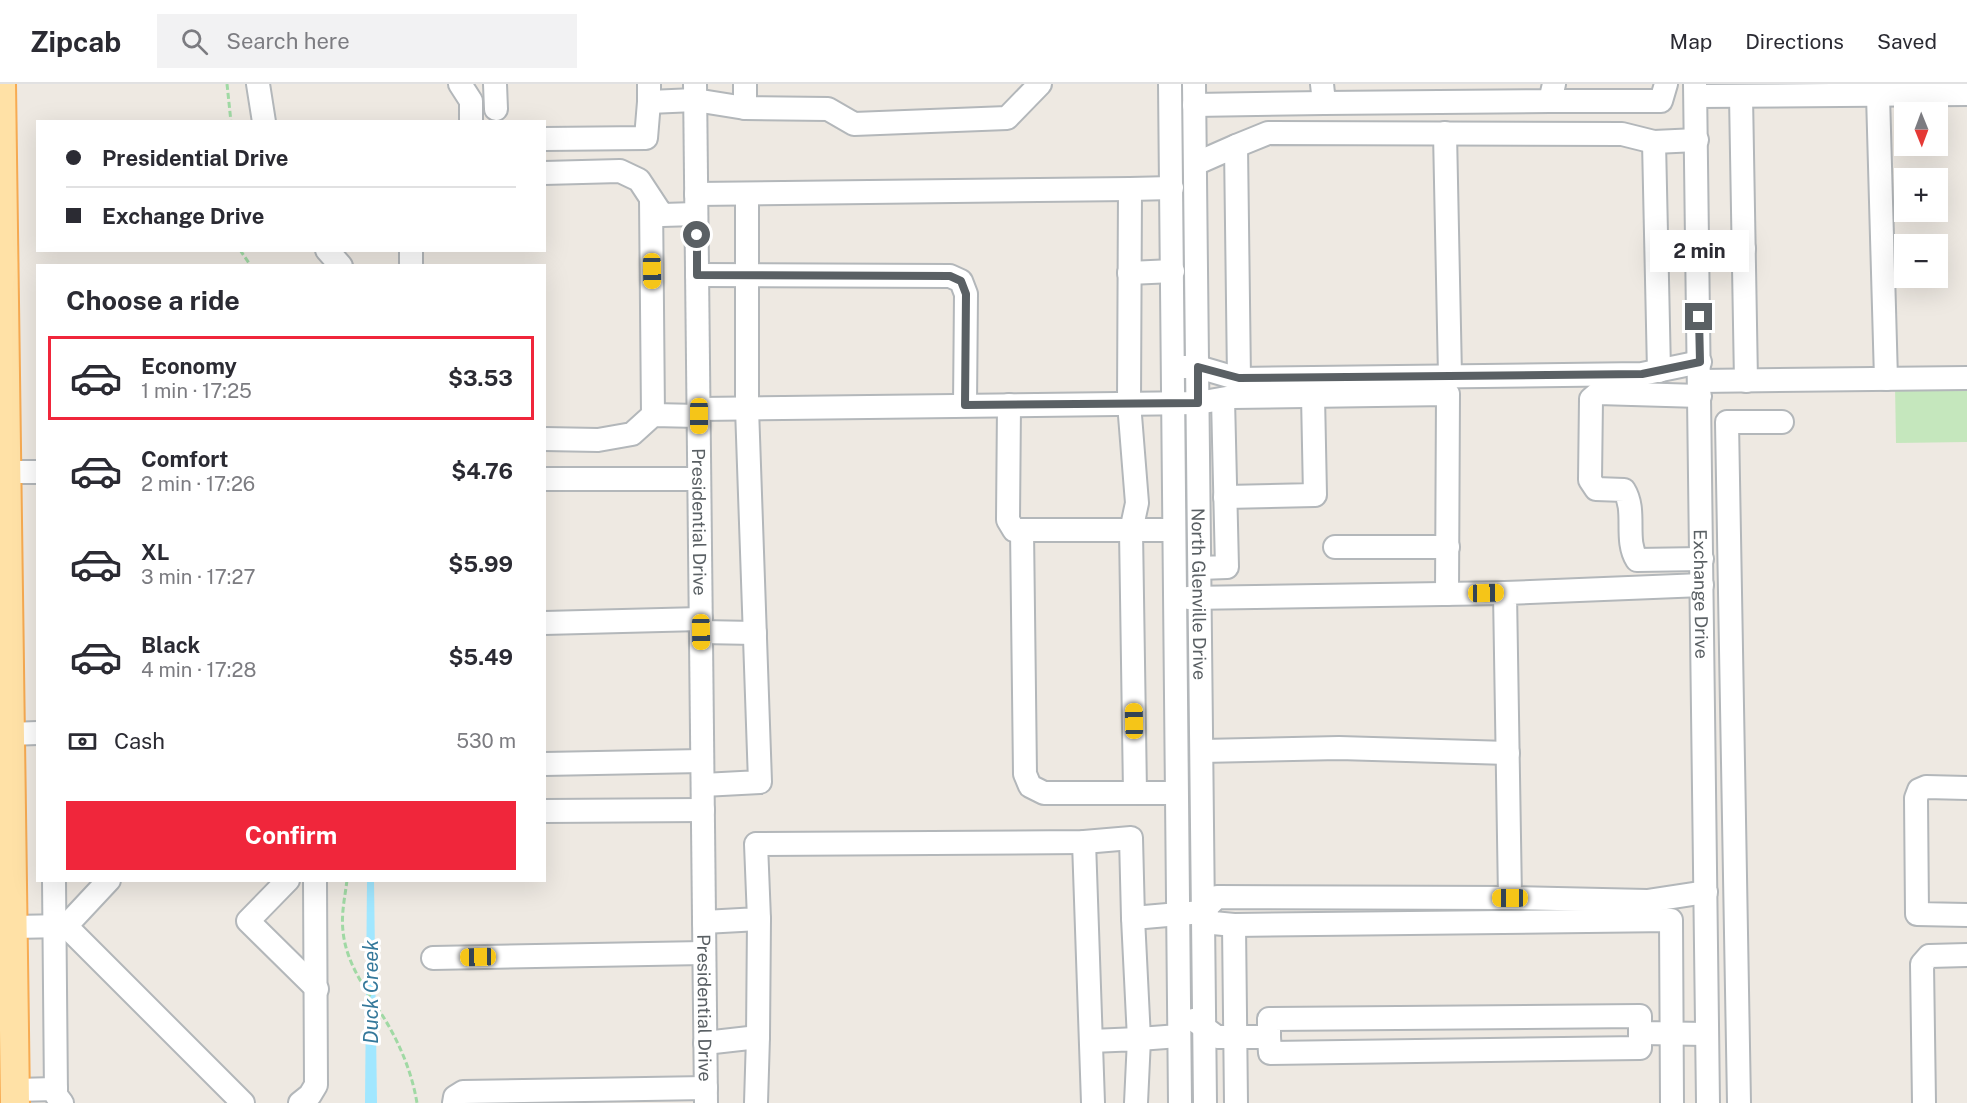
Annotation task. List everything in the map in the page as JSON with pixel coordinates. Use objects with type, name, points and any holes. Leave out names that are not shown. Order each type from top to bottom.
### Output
[{"type":"main road","points":[[1,84],[2,431],[5,472],[4,734],[12,927],[7,979],[15,1096]]},
{"type":"street","points":[[258,84],[264,120]]},
{"type":"street","points":[[460,84],[471,100],[471,120]]},
{"type":"street","points":[[495,84],[496,109]]},
{"type":"street","points":[[745,84],[745,108]]},
{"type":"street","points":[[546,139],[646,138],[649,93],[695,92],[745,108],[828,110],[854,124],[1007,118],[1040,84]]},
{"type":"street","name":"North Glenville Drive","points":[[1170,84],[1179,1103]]},
{"type":"street","points":[[1194,94],[1552,93],[1661,101],[1666,84]]},
{"type":"street","points":[[1695,90],[1741,96],[1967,94]]},
{"type":"street","name":"Exchange Drive","points":[[1695,90],[1699,250],[1708,1103]]},
{"type":"street","name":"Presidential Drive","points":[[695,92],[706,1095]]},
{"type":"street","name":"North Glenville Drive","points":[[1194,94],[1205,1103]]},
{"type":"street","points":[[1878,94],[1886,379]]},
{"type":"street","points":[[1741,96],[1746,381]]},
{"type":"street","points":[[1195,164],[1268,134],[1622,134],[1654,142],[1697,140]]},
{"type":"street","points":[[1445,134],[1450,376]]},
{"type":"street","points":[[1654,142],[1659,371]]},
{"type":"street","points":[[1236,146],[1239,378]]},
{"type":"street","points":[[546,173],[620,171],[639,180],[662,215],[696,204],[747,194],[1172,188]]},
{"type":"street","points":[[1130,189],[1129,404],[1137,503],[1131,531],[1135,793]]},
{"type":"street","points":[[703,785],[760,782],[747,408],[747,194]]},
{"type":"street","points":[[651,199],[653,415]]},
{"type":"street","points":[[1699,250],[1744,249]]},
{"type":"street","points":[[329,252],[339,264]]},
{"type":"street","points":[[1129,273],[1173,271]]},
{"type":"street","points":[[697,275],[950,276],[961,281],[966,294],[965,405]]},
{"type":"street","points":[[1173,367],[1198,367],[1239,378],[1642,374],[1659,371],[1700,380]]},
{"type":"street","points":[[1729,539],[1701,549],[1637,560],[1632,551],[1630,500],[1624,490],[1596,489],[1590,480],[1591,399],[1598,393],[1700,380],[1967,378]]},
{"type":"street","points":[[546,439],[598,440],[632,434],[653,415],[747,408],[1198,403],[1223,399],[1448,394],[1448,594]]},
{"type":"street","points":[[1226,497],[1314,495],[1313,396]]},
{"type":"street","points":[[1200,568],[1227,567],[1223,399]]},
{"type":"street","points":[[1009,405],[1008,520],[1014,530],[1174,530]]},
{"type":"street","points":[[1700,422],[1782,422]]},
{"type":"street","points":[[1727,422],[1739,1103]]},
{"type":"street","points":[[1701,455],[1728,454]]},
{"type":"street","points":[[5,472],[36,472]]},
{"type":"street","points":[[546,479],[699,479]]},
{"type":"street","points":[[1022,530],[1025,774],[1030,786],[1044,793],[1176,793]]},
{"type":"street","points":[[1335,547],[1448,547]]},
{"type":"street","points":[[1174,599],[1505,593],[1702,585]]},
{"type":"street","points":[[1505,593],[1510,898]]},
{"type":"street","points":[[546,623],[701,626],[755,633]]},
{"type":"street","points":[[1703,626],[1731,627]]},
{"type":"street","points":[[1703,668],[1731,667]]},
{"type":"street","points":[[1704,713],[1732,712]]},
{"type":"street","points":[[4,734],[36,733]]},
{"type":"street","points":[[1704,742],[1733,742]]},
{"type":"street","points":[[1202,751],[1340,748],[1508,753]]},
{"type":"street","points":[[546,764],[702,761]]},
{"type":"street","points":[[1704,786],[1734,786]]},
{"type":"street","points":[[1967,788],[1926,787],[1919,790],[1916,798],[1916,909],[1917,914],[1922,916],[1967,915]]},
{"type":"street","points":[[546,811],[703,810]]},
{"type":"street","points":[[1705,829],[1734,829]]},
{"type":"street","points":[[756,1103],[759,919],[756,844],[1084,842],[1131,838],[1138,1039],[1136,1103]]},
{"type":"street","points":[[1084,842],[1094,1103]]},
{"type":"street","points":[[1202,912],[1217,897],[1647,901],[1735,872]]},
{"type":"street","points":[[15,1096],[59,1096],[60,926],[54,882]]},
{"type":"street","points":[[12,927],[60,926],[107,882]]},
{"type":"street","points":[[286,882],[248,921],[316,989]]},
{"type":"street","points":[[300,1103],[310,1095],[316,1085],[315,882]]},
{"type":"street","points":[[1133,918],[1177,912],[1202,912],[1213,922],[1234,925],[1736,921]]},
{"type":"street","points":[[704,922],[759,919]]},
{"type":"street","points":[[1671,920],[1672,1103]]},
{"type":"street","points":[[1234,925],[1236,1103]]},
{"type":"street","points":[[60,926],[243,1103]]},
{"type":"street","points":[[433,958],[704,953]]},
{"type":"street","points":[[1924,1103],[1922,964],[1929,956],[1967,955]]},
{"type":"street","points":[[1706,956],[1736,956]]},
{"type":"street","points":[[1178,1000],[1203,1029],[1217,1037],[1269,1037]]},
{"type":"street","points":[[1707,1002],[1737,1001]]},
{"type":"street","points":[[1640,1016],[1640,1048],[1270,1053],[1269,1037],[1269,1019],[1640,1016]]},
{"type":"street","points":[[1640,1033],[1672,1033],[1738,1044]]},
{"type":"street","points":[[1091,1041],[1179,1036]]},
{"type":"street","points":[[705,1043],[758,1038]]},
{"type":"street","points":[[453,1103],[455,1097],[463,1092],[706,1095]]},
{"type":"path","points":[[226,84],[231,120]]},
{"type":"path","points":[[347,882],[343,933],[350,957],[364,989],[383,1017],[405,1060],[417,1103]]},
{"type":"green space","points":[[1895,385],[1967,386],[1967,442],[1896,443]]},
{"type":"water","name":"Duck Creek","points":[[367,882],[374,882],[377,1103],[365,1103]]},
{"type":"route","points":[[697,235],[697,275],[950,276],[961,281],[966,294],[965,405],[1198,403],[1198,367],[1239,378],[1642,374],[1700,362],[1699,317]]}]
